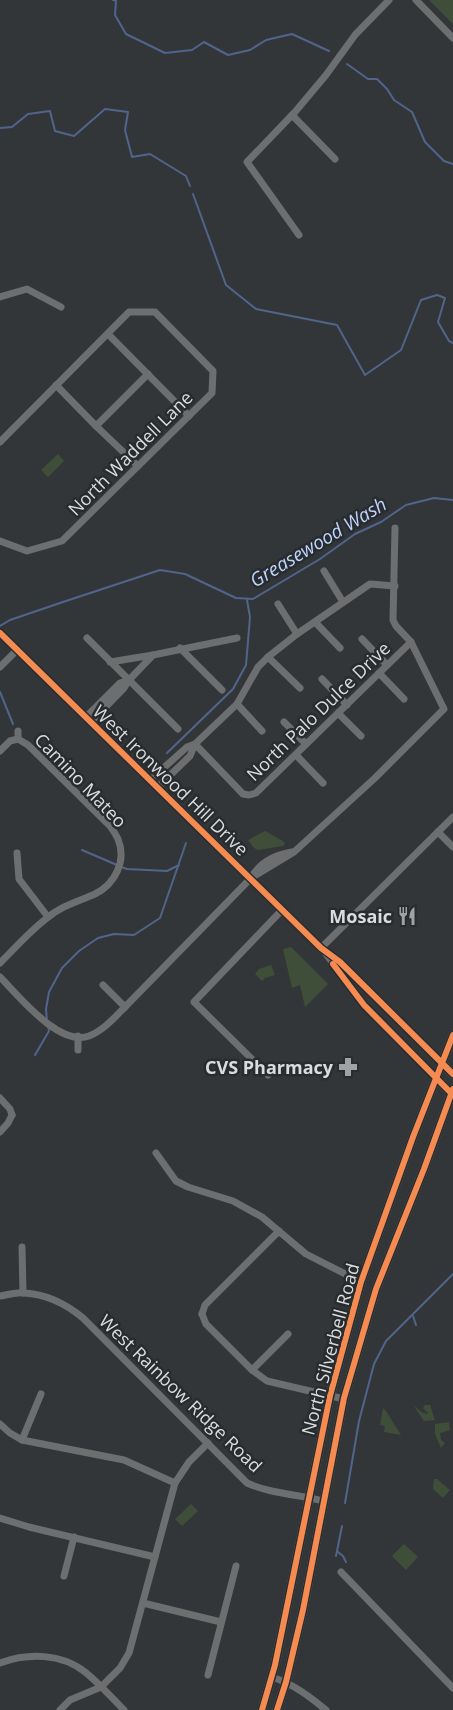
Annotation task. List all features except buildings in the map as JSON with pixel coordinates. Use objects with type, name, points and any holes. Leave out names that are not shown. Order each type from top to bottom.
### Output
[{"type":"main road","name":"North Silverbell Road","points":[[262,1710],[272,1677],[296,1569],[308,1497],[330,1396],[361,1282],[413,1137],[453,1035]]},
{"type":"main road","points":[[442,1063],[453,1074]]},
{"type":"main road","points":[[436,1078],[452,1092]]},
{"type":"main road","name":"North Silverbell Road","points":[[277,1710],[286,1682],[302,1610],[344,1399],[376,1289],[452,1092]]},
{"type":"main road","points":[[376,1240],[393,1246]]},
{"type":"street","points":[[299,235],[247,162],[292,115],[326,76],[355,35],[389,0]]},
{"type":"street","points":[[416,0],[453,38]]},
{"type":"street","points":[[292,115],[335,159]]},
{"type":"street","points":[[0,297],[27,289],[61,307]]},
{"type":"street","name":"North Waddell Lane","points":[[0,442],[130,312],[155,312],[213,371],[212,393],[62,541],[27,550],[0,541]]},
{"type":"street","points":[[108,334],[189,416]]},
{"type":"street","points":[[96,426],[148,374]]},
{"type":"street","points":[[56,385],[138,466]]},
{"type":"street","points":[[0,977],[47,1024],[69,1036],[88,1036],[105,1027],[251,878],[294,852],[374,778],[444,709],[411,642],[393,620],[395,528]]},
{"type":"street","points":[[324,571],[343,602]]},
{"type":"street","points":[[158,787],[190,756],[195,744],[237,704],[258,667],[268,657],[297,634],[370,584],[395,586]]},
{"type":"street","points":[[278,604],[297,634]]},
{"type":"street","points":[[315,622],[340,648]]},
{"type":"street","name":"West Ironwood Hill Drive","points":[[3,636],[321,948],[340,962],[442,1063]]},
{"type":"street","points":[[86,638],[178,729]]},
{"type":"street","points":[[110,662],[237,638]]},
{"type":"street","points":[[362,639],[387,665]]},
{"type":"street","name":"North Palo Dulce Drive","points":[[195,744],[243,794],[256,793],[411,642]]},
{"type":"street","points":[[180,648],[222,690]]},
{"type":"street","points":[[0,666],[17,650]]},
{"type":"street","points":[[89,720],[124,688],[129,680],[153,655]]},
{"type":"street","points":[[268,657],[300,688]]},
{"type":"street","points":[[379,673],[404,699]]},
{"type":"street","points":[[322,679],[347,705]]},
{"type":"street","points":[[237,704],[262,732]]},
{"type":"street","points":[[338,713],[361,736]]},
{"type":"street","points":[[284,722],[306,744]]},
{"type":"street","points":[[0,751],[10,742],[18,739],[18,731]]},
{"type":"street","name":"Camino Mateo","points":[[0,963],[48,917],[71,903],[95,894],[106,887],[115,878],[120,865],[119,840],[110,826],[28,745],[18,739]]},
{"type":"street","points":[[150,780],[186,747],[195,744]]},
{"type":"street","points":[[296,755],[322,783]]},
{"type":"street","points":[[321,948],[453,817]]},
{"type":"street","points":[[438,832],[453,847]]},
{"type":"street","points":[[17,853],[19,880],[48,917]]},
{"type":"street","points":[[268,1075],[194,1002],[282,910]]},
{"type":"street","name":"West Ironwood Hill Drive","points":[[321,948],[364,1005],[436,1078]]},
{"type":"street","points":[[103,985],[126,1007]]},
{"type":"street","points":[[78,1036],[78,1050]]},
{"type":"street","points":[[0,1098],[15,1115],[0,1132]]},
{"type":"street","points":[[156,1153],[176,1181],[188,1187],[233,1201],[262,1217],[306,1254],[361,1282]]},
{"type":"street","points":[[280,1231],[205,1305],[199,1314],[206,1324],[252,1370],[267,1381],[344,1399]]},
{"type":"street","points":[[22,1247],[23,1293]]},
{"type":"street","name":"West Rainbow Ridge Road","points":[[0,1296],[23,1293],[50,1298],[69,1307],[83,1318],[248,1483],[259,1488],[323,1501]]},
{"type":"street","points":[[252,1370],[288,1334]]},
{"type":"street","points":[[22,1440],[41,1394]]},
{"type":"street","points":[[0,1424],[22,1440],[124,1460],[175,1483]]},
{"type":"street","points":[[60,1710],[70,1700],[101,1687],[120,1668],[129,1653],[175,1483],[189,1462],[208,1443]]},
{"type":"street","points":[[0,1518],[29,1527],[155,1557]]},
{"type":"street","points":[[64,1576],[74,1537]]},
{"type":"street","points":[[208,1675],[236,1566]]},
{"type":"street","points":[[341,1572],[453,1688]]},
{"type":"street","points":[[143,1604],[222,1622]]},
{"type":"street","points":[[0,1662],[22,1657],[44,1656],[64,1660],[84,1671],[124,1710]]},
{"type":"street","points":[[272,1677],[286,1682],[305,1693],[326,1710]]},
{"type":"green space","points":[[429,0],[453,0],[453,24]]},
{"type":"green space","points":[[58,454],[64,461],[48,477],[41,470]]},
{"type":"green space","points":[[265,831],[285,844],[283,846],[258,850],[254,848],[248,840]]},
{"type":"green space","points":[[291,947],[328,984],[305,1007],[300,985],[292,988],[283,949]]},
{"type":"green space","points":[[271,965],[275,975],[262,981],[255,974],[259,969]]},
{"type":"green space","points":[[425,1405],[430,1405],[435,1420],[424,1421],[414,1406],[423,1413],[429,1414],[423,1408]]},
{"type":"green space","points":[[383,1408],[401,1435],[384,1432],[385,1426],[380,1425]]},
{"type":"green space","points":[[449,1422],[450,1430],[440,1433],[441,1440],[445,1443],[441,1448],[435,1434],[435,1424]]},
{"type":"green space","points":[[434,1479],[437,1479],[450,1490],[443,1498],[433,1489]]},
{"type":"green space","points":[[191,1504],[198,1511],[182,1526],[175,1519]]},
{"type":"green space","points":[[404,1544],[418,1557],[406,1570],[392,1556]]},
{"type":"waterway","points":[[113,0],[116,1],[115,15],[126,34],[165,53],[192,50],[204,42],[228,55],[250,50],[266,40],[292,34],[329,51]]},
{"type":"waterway","points":[[347,64],[368,79],[377,79],[394,100],[412,112],[425,142],[444,161],[453,164]]},
{"type":"waterway","points":[[0,128],[12,127],[28,114],[50,111],[55,131],[74,136],[105,109],[128,112],[125,130],[132,157],[150,154],[186,176],[190,186]]},
{"type":"waterway","points":[[193,194],[226,285],[256,309],[337,325],[365,375],[401,350],[421,300],[437,295],[445,298],[438,322],[449,341],[453,343]]},
{"type":"waterway","name":"Greasewood Wash","points":[[0,626],[10,620],[160,570],[185,574],[236,598],[253,599],[320,559],[355,534],[381,522],[406,505],[434,498],[453,500]]},
{"type":"waterway","points":[[167,753],[233,689],[246,665],[250,617],[247,600]]},
{"type":"waterway","points":[[0,692],[13,724]]},
{"type":"waterway","points":[[47,1021],[46,1009],[49,992],[62,968],[79,951],[98,938],[114,934],[134,935],[160,918],[186,843]]},
{"type":"waterway","points":[[82,850],[117,865]]},
{"type":"waterway","points":[[121,867],[167,871],[179,865]]},
{"type":"waterway","points":[[35,1055],[49,1031],[48,1026]]},
{"type":"waterway","points":[[345,1503],[359,1421],[374,1364],[386,1341],[453,1274]]},
{"type":"waterway","points":[[413,1316],[416,1325]]},
{"type":"waterway","points":[[336,1556],[342,1526]]},
{"type":"waterway","points":[[338,1552],[346,1562]]},
{"type":"cycle path","points":[[0,633],[321,948],[340,962],[453,1074]]},
{"type":"cycle path","points":[[333,964],[364,1005],[453,1095]]},
{"type":"cycle path","points":[[262,1710],[275,1665],[330,1396],[361,1282],[413,1137],[453,1035]]},
{"type":"cycle path","points":[[277,1710],[286,1682],[303,1610],[344,1398],[376,1289],[424,1169],[453,1089]]},
{"type":"place","name":"Mosaic","points":[[407,916]]},
{"type":"place","name":"CVS Pharmacy","points":[[348,1067]]}]
